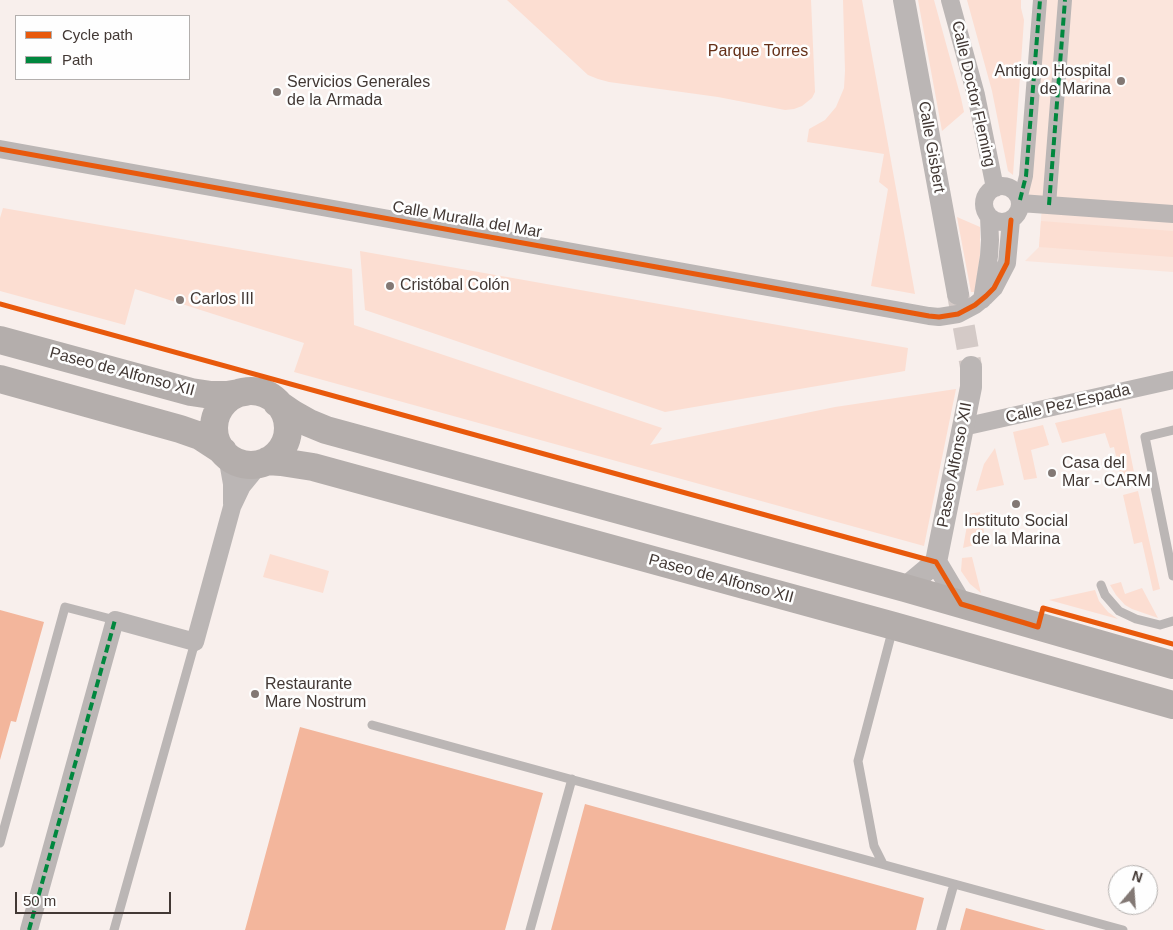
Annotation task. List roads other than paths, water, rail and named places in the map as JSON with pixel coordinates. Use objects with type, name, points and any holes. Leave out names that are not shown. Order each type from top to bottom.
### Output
[{"type":"main road","name":"Paseo de Alfonso XII","points":[[0,340],[191,392],[227,395],[245,392]]},
{"type":"main road","points":[[0,379],[180,429],[200,436],[233,460],[246,465],[264,462],[278,453],[282,447],[287,434],[287,421],[285,414],[277,403]]},
{"type":"main road","points":[[225,454],[216,439],[214,425],[218,412],[226,401],[232,397],[245,392],[259,392],[266,394],[293,414],[326,430],[905,588],[1173,665]]},
{"type":"main road","name":"Paseo de Alfonso XII","points":[[264,462],[281,462],[313,467],[894,626],[1173,705]]},
{"type":"main road","points":[[894,626],[905,588]]},
{"type":"street","name":"Calle Gisbert","points":[[904,0],[958,294]]},
{"type":"street","name":"Calle Doctor Fleming","points":[[950,0],[976,95],[995,188]]},
{"type":"street","points":[[1020,202],[1017,194],[1006,187],[995,188],[990,191],[984,204],[989,216],[998,222],[1006,222],[1018,214],[1026,176],[1040,0]]},
{"type":"street","points":[[1048,205],[1064,0]]},
{"type":"street","name":"Calle Muralla del Mar","points":[[0,149],[929,316],[939,317],[958,314],[982,300]]},
{"type":"street","points":[[1020,202],[1173,214]]},
{"type":"street","points":[[982,300],[989,256],[989,216]]},
{"type":"street","points":[[982,300],[994,288],[1007,263],[1010,220]]},
{"type":"street","name":"Paseo Alfonso XII","points":[[936,562],[971,387],[971,367]]},
{"type":"street","name":"Calle Pez Espada","points":[[963,427],[1173,380]]},
{"type":"street","points":[[225,454],[232,490],[232,507]]},
{"type":"street","points":[[29,930],[115,620],[194,642],[232,507],[242,486],[264,462]]},
{"type":"street","points":[[905,588],[936,562],[961,604]]},
{"type":"lane","points":[[1173,430],[1144,437],[1173,576]]},
{"type":"lane","points":[[1101,585],[1105,595],[1119,611],[1136,619],[1160,624],[1173,621]]},
{"type":"lane","points":[[0,843],[66,607],[115,620]]},
{"type":"lane","points":[[882,864],[874,846],[858,761],[894,626]]},
{"type":"lane","points":[[114,930],[194,642]]},
{"type":"lane","points":[[372,724],[1123,930]]},
{"type":"lane","points":[[530,930],[572,779]]},
{"type":"lane","points":[[941,930],[954,884]]},
{"type":"tunnel","points":[[958,294],[971,367]]},
{"type":"place","name":"Antiguo Hospital de Marina","points":[[1121,81]]},
{"type":"place","name":"Servicios Generales de la Armada","points":[[277,92]]},
{"type":"place","name":"Cristóbal Colón","points":[[390,286]]},
{"type":"place","name":"Carlos III","points":[[180,300]]},
{"type":"place","name":"Casa del Mar - CARM","points":[[1052,473]]},
{"type":"place","name":"Instituto Social de la Marina","points":[[1016,504]]},
{"type":"place","name":"Restaurante Mare Nostrum","points":[[255,694]]},
{"type":"park label","name":"Parque Torres","points":[[758,52]]}]
